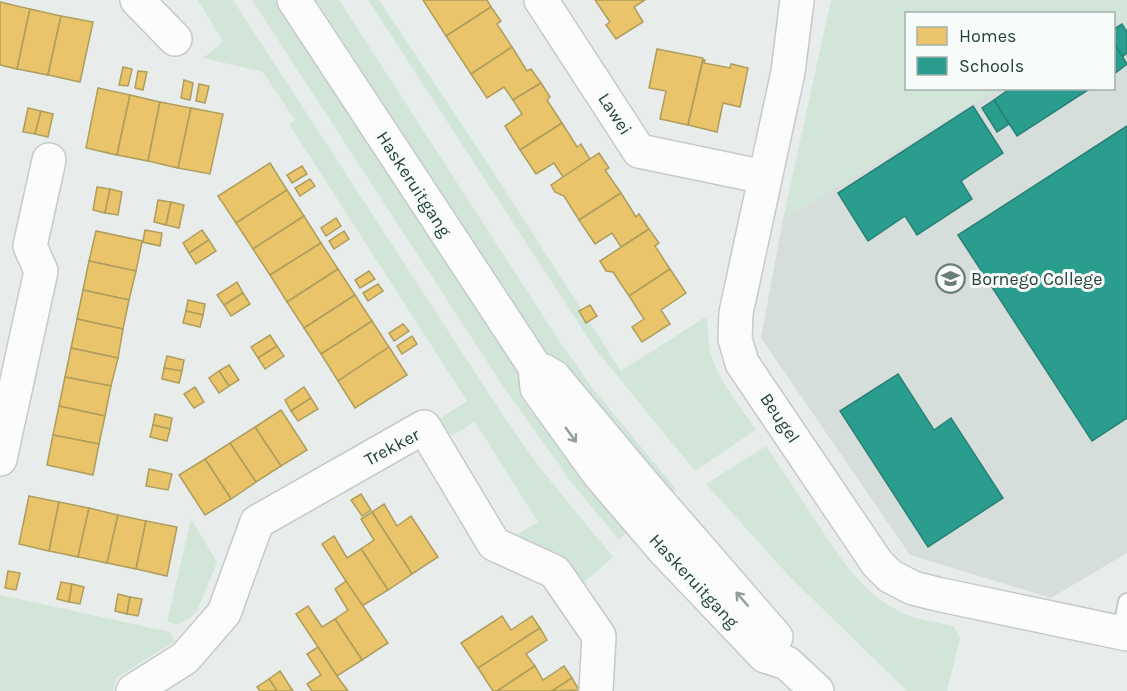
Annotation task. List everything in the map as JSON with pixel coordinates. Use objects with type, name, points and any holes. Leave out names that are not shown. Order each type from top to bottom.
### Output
[{"type":"street","points":[[137,0],[175,39]]},
{"type":"street","name":"Haskeruitgang","points":[[294,0],[535,367],[554,377],[781,643],[787,663],[817,691]]},
{"type":"street","name":"Lawei","points":[[541,0],[639,151],[765,177]]},
{"type":"street","name":"Beugel","points":[[797,0],[788,72],[736,313],[735,339],[742,363],[877,563],[890,576],[913,588],[963,600],[1125,623]]},
{"type":"street","points":[[0,459],[41,271],[30,246],[49,160]]},
{"type":"street","name":"Trekker","points":[[133,691],[185,658],[224,613],[257,522],[424,427],[494,544],[555,572],[599,636],[596,691]]},
{"type":"shaded area","name":"Bornego College","points":[[1115,18],[1127,36],[1127,553],[1051,598],[910,555],[761,338],[783,219],[994,90],[1115,90]]},
{"type":"green space","points":[[198,0],[233,0],[506,420],[540,468],[613,557],[581,585],[518,538],[519,533],[538,522],[475,422],[451,436],[439,419],[467,401],[289,124],[295,120],[263,72],[203,58],[223,42]]},
{"type":"green space","points":[[252,0],[275,0],[551,423],[633,527],[619,540],[571,482],[501,383]]},
{"type":"green space","points":[[316,0],[339,0],[558,339],[594,390],[676,489],[667,497],[555,364]]},
{"type":"green space","points":[[368,0],[379,0],[621,371],[707,316],[709,346],[714,363],[728,389],[756,430],[695,471],[596,350]]},
{"type":"green space","points":[[831,0],[1127,0],[1127,35],[1115,18],[1115,12],[905,12],[905,90],[994,90],[783,219]]},
{"type":"green space","points":[[766,446],[834,548],[861,583],[884,602],[910,616],[954,626],[960,638],[947,691],[907,691],[789,576],[706,484]]},
{"type":"green space","points":[[191,519],[217,562],[197,611],[178,625],[167,622]]},
{"type":"green space","points":[[0,595],[170,632],[175,641],[116,678],[113,691],[0,691]]},
{"type":"building: Homes","points":[[423,0],[487,0],[491,7],[446,36]]},
{"type":"building: Homes","points":[[595,0],[645,0],[634,7],[643,22],[616,39],[606,25],[610,22]]},
{"type":"building: Homes","points":[[0,2],[30,9],[17,69],[0,65]]},
{"type":"building: Homes","points":[[491,7],[501,21],[497,24],[512,47],[471,74],[446,36]]},
{"type":"building: Homes","points":[[30,9],[61,16],[48,75],[17,69]]},
{"type":"building: Homes","points":[[61,16],[93,22],[80,82],[48,75]]},
{"type":"building: Homes","points":[[512,47],[527,71],[531,69],[541,83],[513,100],[504,87],[487,98],[471,74]]},
{"type":"building: Homes","points":[[657,49],[703,58],[688,125],[660,119],[666,91],[649,88]]},
{"type":"building: Homes","points":[[703,60],[705,60],[704,63],[730,68],[731,64],[748,68],[740,107],[723,103],[717,132],[688,125]]},
{"type":"building: Homes","points":[[123,67],[132,69],[128,86],[119,85]]},
{"type":"building: Homes","points":[[138,71],[147,72],[143,90],[135,88]]},
{"type":"building: Homes","points":[[184,80],[193,83],[190,100],[181,98]]},
{"type":"building: Homes","points":[[541,83],[550,97],[547,100],[562,123],[520,150],[505,126],[522,114],[513,100]]},
{"type":"building: Homes","points":[[199,84],[209,86],[205,103],[196,101]]},
{"type":"building: Homes","points":[[98,88],[130,95],[117,155],[86,148]]},
{"type":"building: Homes","points":[[130,95],[160,102],[148,161],[117,155]]},
{"type":"building: Homes","points":[[160,102],[191,108],[178,168],[148,161]]},
{"type":"building: Homes","points":[[28,108],[41,111],[35,134],[23,132]]},
{"type":"building: Homes","points":[[191,108],[223,114],[210,174],[178,168]]},
{"type":"building: Homes","points":[[41,111],[53,114],[48,137],[35,134]]},
{"type":"building: Homes","points":[[562,123],[577,147],[581,144],[590,159],[563,177],[554,163],[536,174],[520,150]]},
{"type":"building: Homes","points":[[599,153],[609,168],[605,170],[621,193],[579,220],[564,196],[555,192],[551,185]]},
{"type":"building: Homes","points":[[270,163],[287,190],[236,223],[218,196]]},
{"type":"building: Homes","points":[[302,166],[307,174],[292,183],[287,175]]},
{"type":"building: Homes","points":[[310,179],[315,186],[300,196],[295,188]]},
{"type":"building: Homes","points":[[97,187],[110,189],[105,213],[93,210]]},
{"type":"building: Homes","points":[[110,189],[122,192],[118,215],[105,213]]},
{"type":"building: Homes","points":[[287,190],[304,216],[253,249],[236,223]]},
{"type":"building: Homes","points":[[621,193],[636,217],[639,214],[649,229],[621,247],[612,233],[595,244],[579,220]]},
{"type":"building: Homes","points":[[158,200],[171,202],[166,225],[154,222]]},
{"type":"building: Homes","points":[[171,202],[184,205],[179,228],[166,225]]},
{"type":"building: Homes","points":[[304,216],[321,243],[270,275],[253,249]]},
{"type":"building: Homes","points":[[336,218],[341,226],[326,236],[321,228]]},
{"type":"building: Homes","points":[[649,229],[659,243],[655,246],[670,269],[629,296],[613,272],[606,271],[600,261]]},
{"type":"building: Homes","points":[[145,230],[162,233],[160,246],[142,242],[136,271],[89,261],[96,231],[143,241]]},
{"type":"building: Homes","points":[[202,230],[209,240],[189,253],[183,243]]},
{"type":"building: Homes","points":[[344,231],[349,239],[334,249],[329,241]]},
{"type":"building: Homes","points":[[209,240],[216,251],[196,264],[189,253]]},
{"type":"building: Homes","points":[[321,243],[338,269],[287,302],[270,275]]},
{"type":"building: Homes","points":[[89,261],[136,271],[129,300],[83,290]]},
{"type":"building: Homes","points":[[338,269],[355,295],[304,328],[287,302]]},
{"type":"building: Homes","points":[[670,269],[686,293],[661,310],[670,324],[642,342],[632,327],[644,319],[629,296]]},
{"type":"building: Homes","points":[[369,271],[375,279],[360,288],[355,280]]},
{"type":"building: Homes","points":[[237,282],[243,293],[224,305],[217,295]]},
{"type":"building: Homes","points":[[378,284],[383,291],[368,301],[363,293]]},
{"type":"building: Homes","points":[[83,290],[129,300],[123,329],[77,319]]},
{"type":"building: Homes","points":[[243,293],[250,304],[231,316],[224,305]]},
{"type":"building: Homes","points":[[355,295],[372,321],[321,354],[304,328]]},
{"type":"building: Homes","points":[[188,300],[205,304],[203,315],[186,311]]},
{"type":"building: Homes","points":[[590,305],[597,316],[586,323],[579,311]]},
{"type":"building: Homes","points":[[186,311],[203,315],[200,327],[183,323]]},
{"type":"building: Homes","points":[[77,319],[123,329],[118,358],[71,348]]},
{"type":"building: Homes","points":[[372,321],[389,347],[338,381],[321,354]]},
{"type":"building: Homes","points":[[403,324],[409,331],[394,341],[389,333]]},
{"type":"building: Homes","points":[[270,335],[277,346],[258,358],[251,347]]},
{"type":"building: Homes","points":[[412,336],[417,344],[402,354],[397,346]]},
{"type":"building: Homes","points":[[277,346],[284,356],[265,369],[258,358]]},
{"type":"building: Homes","points":[[389,347],[407,375],[355,408],[338,381]]},
{"type":"building: Homes","points":[[71,348],[118,358],[111,386],[65,377]]},
{"type":"building: Homes","points":[[167,356],[184,360],[182,371],[164,368]]},
{"type":"building: Homes","points":[[229,365],[239,380],[229,386],[219,371]]},
{"type":"building: Homes","points":[[164,368],[182,371],[179,383],[162,379]]},
{"type":"building: Homes","points":[[219,371],[229,386],[219,393],[209,378]]},
{"type":"building: Homes","points":[[65,377],[111,386],[105,416],[59,406]]},
{"type":"building: Homes","points":[[195,387],[204,402],[194,408],[184,394]]},
{"type":"building: Homes","points":[[304,387],[311,398],[291,411],[285,400]]},
{"type":"building: Homes","points":[[311,398],[318,409],[298,421],[291,411]]},
{"type":"building: Homes","points":[[59,406],[105,416],[99,444],[53,435]]},
{"type":"building: Homes","points":[[281,410],[307,450],[281,466],[255,427]]},
{"type":"building: Homes","points":[[155,414],[172,418],[170,429],[153,425]]},
{"type":"building: Homes","points":[[153,425],[170,429],[167,441],[150,437]]},
{"type":"building: Homes","points":[[255,427],[281,466],[256,482],[230,443]]},
{"type":"building: Homes","points":[[53,435],[99,444],[93,475],[47,465]]},
{"type":"building: Homes","points":[[230,443],[256,482],[231,499],[205,459]]},
{"type":"building: Homes","points":[[205,459],[231,499],[205,515],[179,475]]},
{"type":"building: Homes","points":[[149,469],[172,474],[168,490],[146,486]]},
{"type":"building: Homes","points":[[361,494],[371,510],[362,516],[351,500]]},
{"type":"building: Homes","points":[[29,496],[59,502],[49,551],[19,544]]},
{"type":"building: Homes","points":[[59,502],[89,508],[78,557],[49,551]]},
{"type":"building: Homes","points":[[384,504],[397,526],[411,516],[438,557],[412,574],[372,512]]},
{"type":"building: Homes","points":[[89,508],[118,515],[107,563],[78,557]]},
{"type":"building: Homes","points":[[372,512],[412,574],[388,590],[361,549],[374,540],[361,519]]},
{"type":"building: Homes","points":[[118,515],[146,521],[136,569],[107,563]]},
{"type":"building: Homes","points":[[146,521],[177,527],[167,576],[136,569]]},
{"type":"building: Homes","points":[[334,536],[347,558],[361,549],[388,590],[362,606],[322,544]]},
{"type":"building: Homes","points":[[8,571],[20,573],[16,590],[5,588]]},
{"type":"building: Homes","points":[[346,581],[388,643],[362,660],[335,619],[348,610],[335,589]]},
{"type":"building: Homes","points":[[61,582],[72,584],[69,602],[57,599]]},
{"type":"building: Homes","points":[[72,584],[84,587],[80,604],[69,602]]},
{"type":"building: Homes","points":[[118,594],[130,597],[127,614],[115,611]]},
{"type":"building: Homes","points":[[130,597],[142,599],[138,616],[127,614]]},
{"type":"building: Homes","points":[[308,606],[322,627],[335,619],[362,660],[337,676],[296,614]]},
{"type":"building: Homes","points":[[502,616],[511,630],[532,616],[540,628],[478,668],[461,643]]},
{"type":"building: Homes","points":[[540,628],[547,640],[526,654],[535,666],[497,691],[493,691],[478,668]]},
{"type":"building: Homes","points":[[318,647],[348,691],[312,691],[307,684],[321,675],[307,654]]},
{"type":"building: Homes","points":[[535,666],[543,680],[564,666],[572,678],[552,691],[497,691]]},
{"type":"building: Homes","points":[[280,671],[293,691],[277,691],[269,679]]},
{"type":"building: Homes","points":[[572,678],[579,690],[552,691]]},
{"type":"building: Homes","points":[[269,679],[277,691],[260,691],[257,687]]},
{"type":"building: Schools","points":[[1122,24],[1127,32],[1127,53],[1122,57],[1115,45],[1115,28]]},
{"type":"building: Schools","points":[[1115,45],[1127,64],[1115,73]]},
{"type":"building: Schools","points":[[1008,90],[1088,90],[1017,136],[994,100]]},
{"type":"building: Schools","points":[[994,100],[1009,124],[997,132],[982,108]]},
{"type":"building: Schools","points":[[973,106],[1003,153],[961,181],[972,199],[917,235],[905,216],[868,241],[838,193]]},
{"type":"building: Schools","points":[[1127,126],[1127,418],[1092,441],[958,235]]},
{"type":"building: Schools","points":[[898,374],[934,430],[951,418],[1003,498],[928,547],[840,411]]},
{"type":"place","name":"Bornego College","points":[[950,279]]}]
